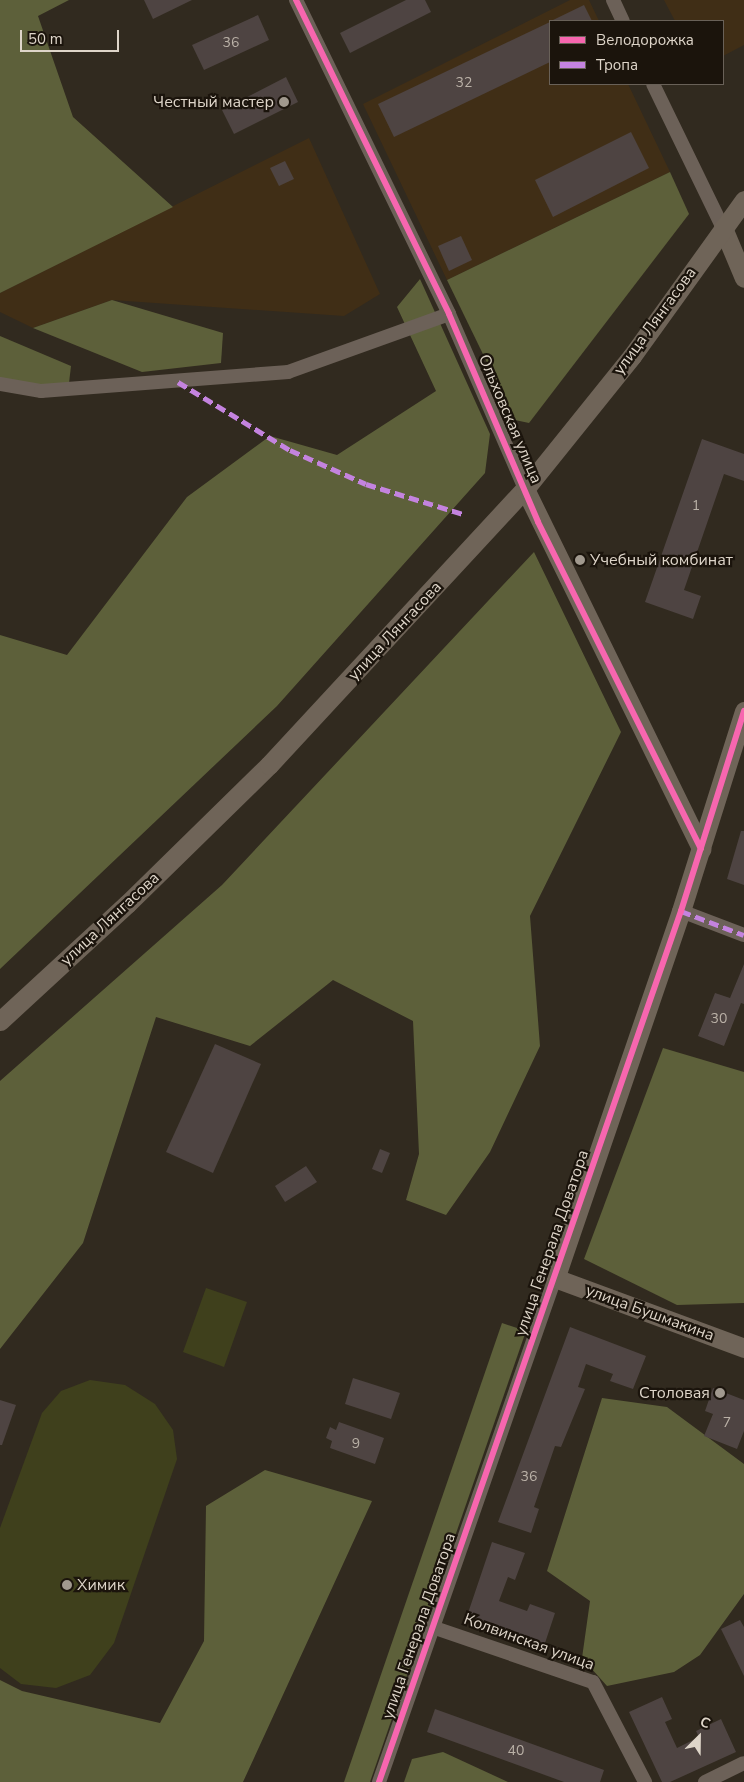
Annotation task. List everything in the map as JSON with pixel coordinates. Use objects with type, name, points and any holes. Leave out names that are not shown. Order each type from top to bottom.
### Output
[{"type":"street","name":"Ольховская улица","points":[[296,0],[449,314],[525,489],[700,848]]},
{"type":"street","points":[[613,0],[623,20]]},
{"type":"street","points":[[653,85],[723,228],[744,278]]},
{"type":"street","name":"улица Лянгасова","points":[[0,1021],[127,904],[269,765],[525,489],[632,356],[744,200]]},
{"type":"street","points":[[0,384],[41,391],[288,372],[449,314]]},
{"type":"street","name":"улица Генерала Доватора","points":[[379,1782],[682,911],[744,711]]},
{"type":"street","points":[[682,911],[744,934]]},
{"type":"street","name":"улица Бушмакина","points":[[555,1278],[744,1348]]},
{"type":"street","name":"Колвинская улица","points":[[432,1627],[593,1682],[644,1782]]},
{"type":"street","points":[[705,1782],[744,1763]]},
{"type":"shaded area","points":[[570,0],[589,0],[599,20],[549,20],[549,85],[628,85],[670,172],[447,280],[363,104]]},
{"type":"shaded area","points":[[664,0],[744,0],[744,45],[724,55],[724,20],[674,20]]},
{"type":"shaded area","points":[[309,138],[380,294],[344,316],[112,300],[33,328],[0,312],[0,293]]},
{"type":"shaded area","points":[[206,1288],[247,1302],[224,1367],[183,1352]]},
{"type":"shaded area","name":"Химик","points":[[90,1380],[125,1385],[155,1404],[173,1430],[177,1459],[114,1643],[90,1675],[56,1688],[21,1684],[0,1668],[0,1528],[42,1413],[61,1391]]},
{"type":"green space","points":[[0,0],[69,0],[38,16],[73,117],[173,207],[0,293]]},
{"type":"green space","points":[[670,172],[689,214],[529,423],[515,420],[447,280]]},
{"type":"green space","points":[[420,279],[490,434],[485,473],[277,706],[0,969],[0,635],[67,655],[187,497],[270,436],[337,455],[436,391],[397,307]]},
{"type":"green space","points":[[112,300],[223,333],[221,363],[142,372],[33,328]]},
{"type":"green space","points":[[0,336],[71,366],[69,383],[41,389],[0,381]]},
{"type":"green space","points":[[534,552],[621,732],[530,916],[540,1046],[490,1152],[446,1215],[406,1200],[419,1154],[413,1021],[333,980],[250,1046],[156,1017],[83,1243],[0,1349],[0,1081],[222,885]]},
{"type":"green space","points":[[663,1048],[744,1072],[744,1303],[677,1305],[584,1259]]},
{"type":"green space","points":[[502,1323],[526,1331],[370,1782],[344,1782]]},
{"type":"green space","points":[[602,1398],[667,1407],[744,1464],[744,1594],[700,1655],[674,1672],[607,1686],[582,1658],[590,1601],[547,1571]]},
{"type":"green space","points":[[265,1470],[372,1501],[243,1782],[0,1782],[0,1680],[22,1691],[160,1723],[204,1641],[206,1506]]},
{"type":"green space","points":[[443,1752],[508,1782],[404,1782],[412,1759]]},
{"type":"building","points":[[144,0],[192,0],[153,19]]},
{"type":"building","points":[[406,0],[425,0],[431,12],[350,53],[340,33]]},
{"type":"building","points":[[584,5],[592,20],[553,20]]},
{"type":"building","points":[[258,15],[269,40],[204,70],[192,45]]},
{"type":"building","points":[[549,22],[549,62],[394,137],[378,104]]},
{"type":"building","points":[[286,77],[298,102],[234,134],[222,110]]},
{"type":"building","points":[[631,132],[649,168],[553,217],[535,180]]},
{"type":"building","points":[[285,161],[294,179],[279,186],[270,168]]},
{"type":"building","points":[[461,236],[472,260],[449,271],[438,246]]},
{"type":"building","points":[[702,439],[744,454],[744,481],[724,474],[684,590],[701,596],[693,619],[645,602]]},
{"type":"building","points":[[741,831],[744,831],[744,885],[727,879]]},
{"type":"building","points":[[744,964],[744,1004],[741,1003],[724,1046],[698,1036],[715,993],[730,998]]},
{"type":"building","points":[[215,1044],[261,1064],[213,1173],[166,1152]]},
{"type":"building","points":[[380,1149],[390,1153],[382,1173],[372,1169]]},
{"type":"building","points":[[306,1166],[317,1182],[285,1202],[275,1186]]},
{"type":"building","points":[[570,1327],[646,1356],[633,1389],[610,1381],[613,1374],[586,1364],[578,1387],[585,1389],[561,1447],[555,1446],[534,1507],[539,1509],[531,1533],[498,1522]]},
{"type":"building","points":[[353,1378],[400,1393],[391,1419],[345,1404]]},
{"type":"building","points":[[713,1388],[744,1400],[744,1431],[737,1449],[704,1436],[713,1414],[705,1411]]},
{"type":"building","points":[[0,1400],[16,1405],[2,1445],[0,1445]]},
{"type":"building","points":[[339,1422],[384,1438],[375,1464],[330,1448],[332,1441],[326,1438],[330,1427],[336,1430]]},
{"type":"building","points":[[492,1542],[525,1553],[515,1580],[508,1577],[499,1601],[527,1611],[530,1604],[555,1613],[544,1646],[466,1619]]},
{"type":"building","points":[[740,1620],[744,1627],[744,1676],[721,1629]]},
{"type":"building","points":[[662,1697],[672,1719],[665,1722],[677,1748],[699,1737],[696,1731],[721,1719],[736,1752],[670,1782],[662,1782],[629,1712]]},
{"type":"building","points":[[435,1709],[604,1770],[600,1782],[564,1782],[427,1732]]},
{"type":"marked path","points":[[178,382],[290,450],[366,484],[463,514]]},
{"type":"marked path","points":[[681,911],[744,935]]},
{"type":"cycle path","points":[[296,0],[449,314],[538,522],[701,849]]},
{"type":"cycle path","points":[[379,1782],[681,911],[744,711]]},
{"type":"place","name":"Честный мастер","points":[[284,102]]},
{"type":"place","name":"Учебный комбинат","points":[[580,560]]},
{"type":"place","name":"Столовая","points":[[720,1393]]},
{"type":"place","name":"Химик","points":[[67,1585]]}]
